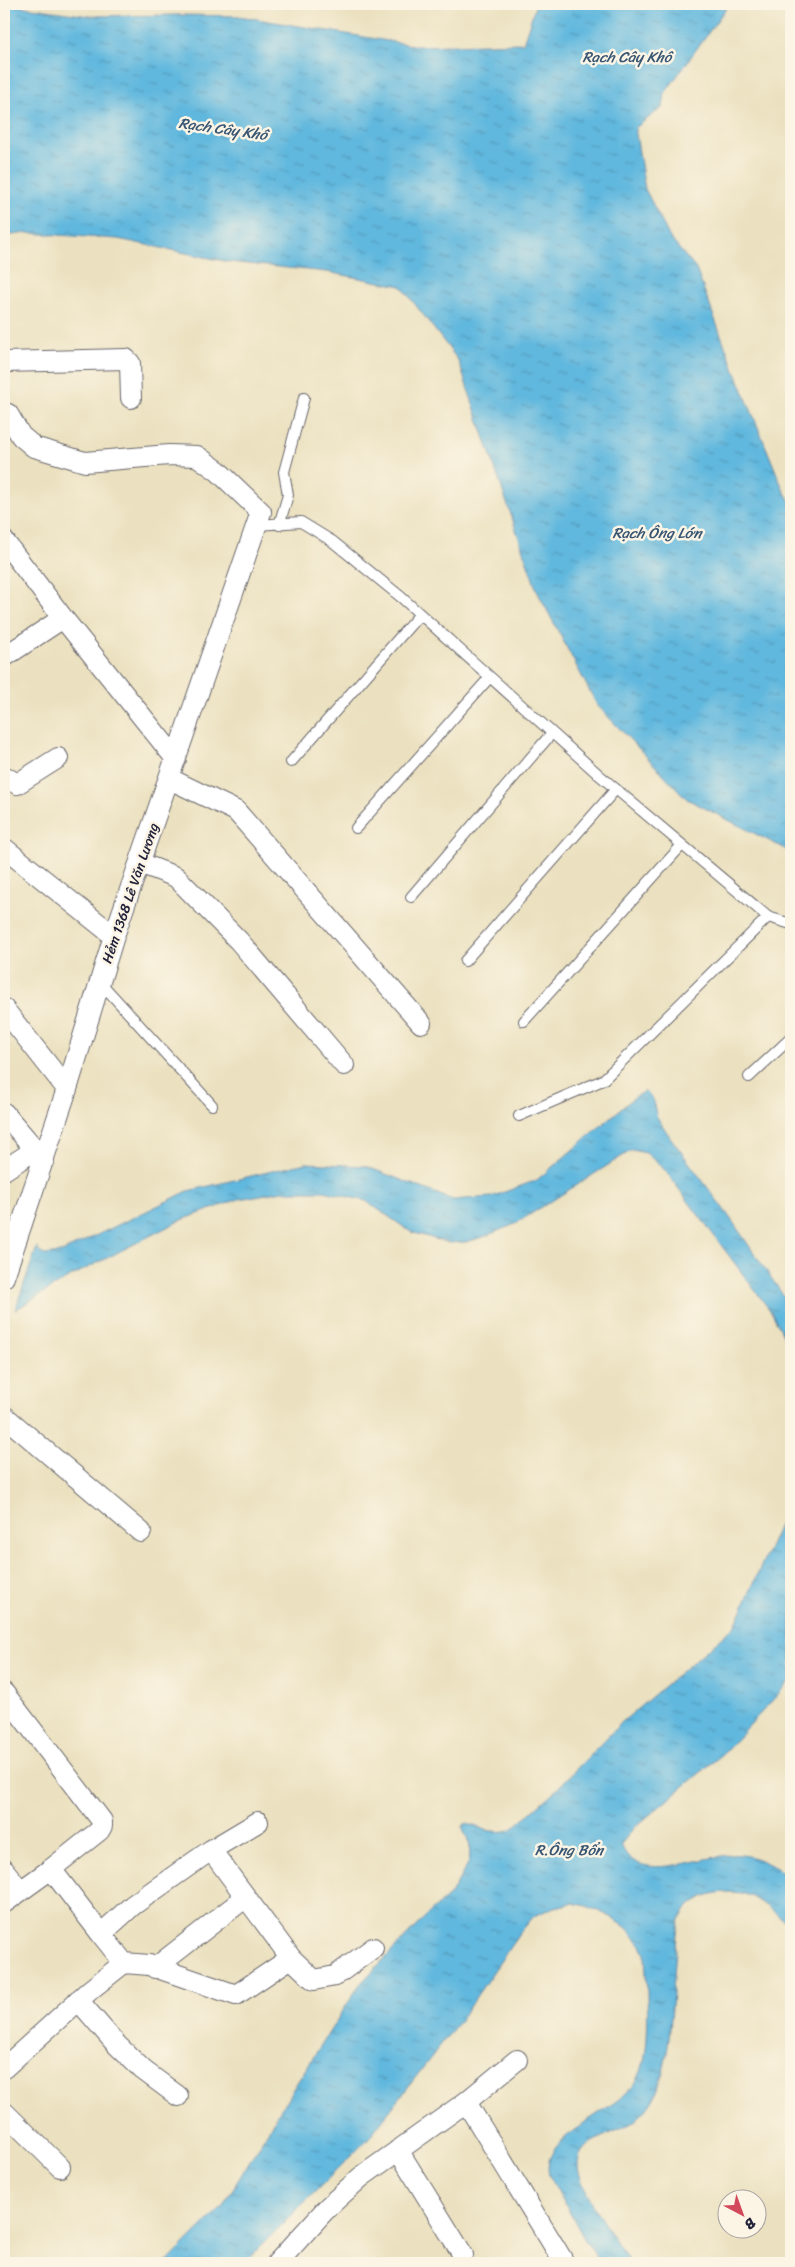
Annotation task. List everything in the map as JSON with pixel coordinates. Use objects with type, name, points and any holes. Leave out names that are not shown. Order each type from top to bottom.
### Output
[{"type":"street","points":[[4,362],[126,359],[130,363],[131,398]]},
{"type":"street","points":[[4,413],[8,414],[21,436],[34,447],[85,462],[170,455],[197,456],[218,471],[246,497],[259,519]]},
{"type":"street","name":"Hẻm 1368 Lê Văn Lương","points":[[4,1277],[40,1155],[68,1089],[114,936],[259,519]]},
{"type":"street","points":[[4,541],[176,759]]},
{"type":"street","points":[[4,658],[63,618]]},
{"type":"street","points":[[4,776],[17,784],[58,758]]},
{"type":"street","points":[[170,779],[236,811],[421,1023]]},
{"type":"street","points":[[4,848],[114,936]]},
{"type":"street","points":[[140,863],[176,878],[239,941],[344,1066]]},
{"type":"street","points":[[4,1009],[68,1089]]},
{"type":"street","points":[[4,1113],[40,1155],[4,1170]]},
{"type":"street","points":[[4,1416],[141,1532]]},
{"type":"street","points":[[4,1693],[102,1821],[99,1831],[4,1903]]},
{"type":"street","points":[[101,1934],[134,1905],[212,1850],[258,1822]]},
{"type":"street","points":[[212,1850],[291,1958],[314,1980],[335,1976],[373,1948]]},
{"type":"street","points":[[51,1869],[124,1963],[155,1968],[236,1995],[291,1958]]},
{"type":"street","points":[[4,1870],[20,1890]]},
{"type":"street","points":[[155,1968],[246,1897]]},
{"type":"street","points":[[4,2068],[84,1995],[124,1963]]},
{"type":"street","points":[[84,1995],[116,2044],[143,2070],[178,2096]]},
{"type":"street","points":[[279,2262],[328,2207],[361,2177],[466,2102],[517,2060]]},
{"type":"street","points":[[466,2102],[562,2259],[561,2263]]},
{"type":"street","points":[[4,2112],[60,2167]]},
{"type":"street","points":[[398,2150],[463,2255]]},
{"type":"lane","points":[[279,525],[288,495],[284,472],[304,398]]},
{"type":"lane","points":[[259,519],[279,525],[301,522],[332,541],[420,614],[616,789],[768,917],[791,924]]},
{"type":"lane","points":[[291,762],[420,614]]},
{"type":"lane","points":[[356,828],[490,677]]},
{"type":"lane","points":[[411,897],[552,733]]},
{"type":"lane","points":[[465,961],[616,789]]},
{"type":"lane","points":[[524,1021],[682,845]]},
{"type":"lane","points":[[518,1116],[603,1080],[768,917]]},
{"type":"lane","points":[[101,983],[212,1105]]},
{"type":"lane","points":[[749,1077],[791,1038]]},
{"type":"water","points":[[4,4],[89,16],[239,16],[418,46],[523,43],[536,4],[729,4],[665,93],[663,107],[635,128],[645,189],[670,238],[696,269],[783,489],[791,503],[791,852],[687,799],[597,705],[537,591],[458,360],[401,286],[327,272],[229,262],[118,239],[28,233],[4,236]]},
{"type":"water","points":[[645,1091],[652,1098],[657,1117],[670,1137],[728,1215],[791,1307],[791,1350],[772,1313],[664,1169],[646,1153],[632,1150],[515,1224],[466,1242],[449,1243],[411,1232],[366,1201],[324,1191],[282,1191],[239,1199],[179,1221],[66,1279],[15,1310],[37,1247],[39,1252],[45,1255],[60,1253],[188,1191],[306,1163],[365,1166],[453,1200],[491,1197],[537,1180],[636,1096]]},
{"type":"water","name":"R.Ông Bổn","points":[[791,1490],[791,1680],[725,1752],[635,1827],[621,1844],[629,1858],[642,1865],[657,1867],[727,1855],[742,1855],[761,1860],[791,1877],[791,1925],[748,1895],[730,1892],[721,1892],[704,1897],[696,1901],[683,1914],[677,1930],[668,2048],[655,2096],[647,2109],[636,2120],[597,2139],[584,2149],[580,2155],[578,2163],[579,2173],[583,2185],[598,2214],[630,2263],[601,2263],[586,2242],[549,2175],[549,2161],[556,2148],[567,2136],[613,2104],[636,2082],[642,2070],[647,2038],[645,1953],[641,1945],[627,1928],[611,1917],[587,1906],[573,1903],[554,1907],[534,1916],[519,1934],[460,2020],[367,2140],[244,2263],[166,2263],[222,2207],[293,2089],[360,1984],[429,1913],[451,1894],[469,1862],[470,1846],[462,1826],[467,1823],[495,1831],[512,1829],[558,1788],[622,1722],[735,1626],[784,1514]]},
{"type":"water label","name":"Rạch Cây Khô","points":[[627,57]]},
{"type":"water label","name":"Rạch Cây Khô","points":[[223,129]]},
{"type":"water label","name":"Rạch Ông Lớn","points":[[657,533]]}]
